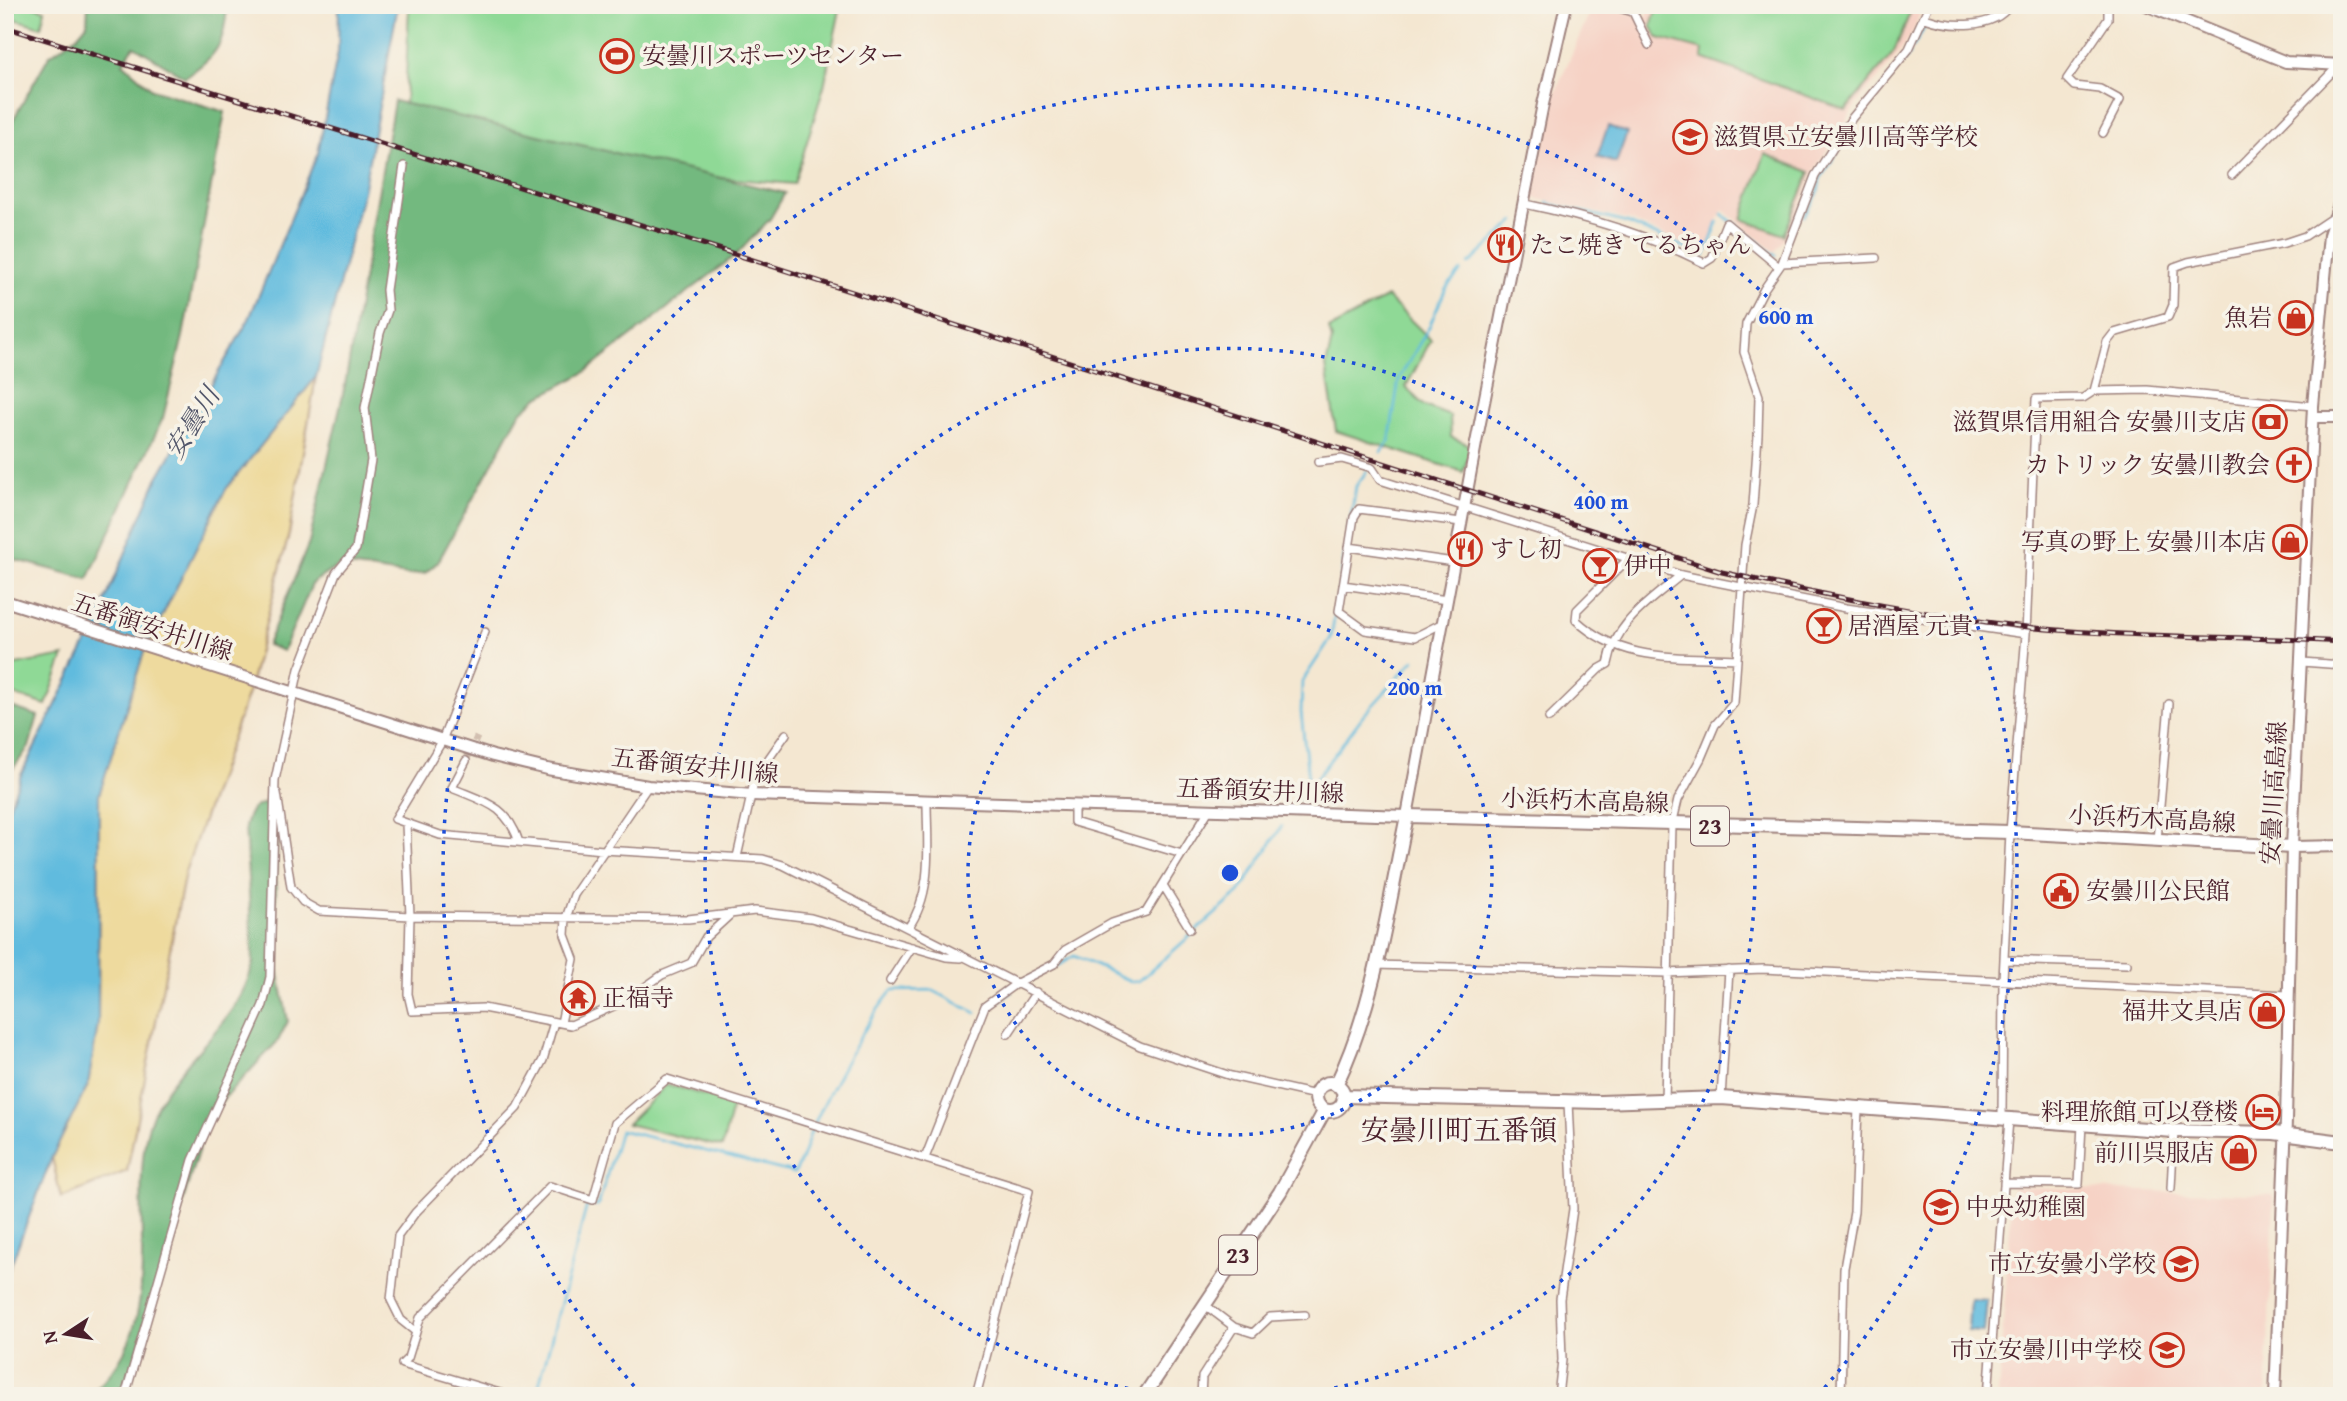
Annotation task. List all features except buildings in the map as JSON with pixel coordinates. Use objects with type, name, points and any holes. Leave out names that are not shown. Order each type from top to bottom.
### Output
[{"type":"main road","points":[[1407,816],[1461,522],[1543,104],[1566,5]]},
{"type":"main road","points":[[2146,5],[2163,8],[2286,62],[2341,64]]},
{"type":"main road","name":"安曇川高島線","points":[[2275,1396],[2292,847],[2313,412],[2332,218],[2342,195]]},
{"type":"main road","points":[[2313,412],[2342,417]]},
{"type":"main road","name":"五番領安井川線","points":[[5,601],[441,743],[547,769],[648,786],[752,795],[927,802],[1407,816]]},
{"type":"main road","name":"小浜朽木高島線","points":[[1407,816],[2010,832],[2292,847]]},
{"type":"main road","name":"23","points":[[1144,1396],[1280,1192],[1325,1110],[1338,1108],[1340,1090],[1375,965],[1407,816]]},
{"type":"main road","points":[[2292,847],[2342,846]]},
{"type":"main road","points":[[1325,1110],[1318,1104],[1316,1095],[1323,1084],[1340,1090],[1568,1102],[1721,1098],[2006,1119],[2285,1135],[2342,1142]]},
{"type":"street","points":[[1608,5],[1633,12],[1649,45]]},
{"type":"street","points":[[1665,1100],[1666,973],[1672,825],[1678,800],[1702,758],[1714,725],[1734,703],[1745,545],[1753,505],[1759,396],[1744,352],[1744,338],[1751,311],[1781,265],[1815,176],[1852,118],[1909,49],[1929,5]]},
{"type":"street","points":[[1925,18],[1938,23],[1966,25],[2005,13],[2010,5]]},
{"type":"street","points":[[2103,133],[2120,100],[2100,89],[2074,86],[2067,79],[2108,19],[2108,5]]},
{"type":"street","points":[[2232,175],[2341,64]]},
{"type":"street","points":[[125,1396],[193,1160],[263,1005],[270,977],[275,789],[286,692],[336,573],[356,549],[371,460],[365,408],[380,333],[388,310],[386,290],[404,166]]},
{"type":"street","points":[[1525,204],[1613,224],[1663,242],[1704,263],[1712,258],[1726,223],[1781,265],[1876,258]]},
{"type":"street","points":[[2094,391],[2107,342],[2114,333],[2124,327],[2168,317],[2173,305],[2174,267],[2284,243],[2305,236],[2332,218]]},
{"type":"street","points":[[1988,1396],[2004,1182],[2006,1119],[2003,980],[2010,832],[2026,634],[2036,399],[2083,398],[2094,391],[2175,391],[2313,412]]},
{"type":"street","points":[[1318,462],[1342,460],[1372,468],[1380,480],[1681,575],[1846,608],[2026,634]]},
{"type":"street","points":[[1443,623],[1415,636],[1365,630],[1339,611],[1354,517],[1359,509],[1461,522]]},
{"type":"street","points":[[1349,547],[1454,562]]},
{"type":"street","points":[[1629,558],[1577,610],[1576,620],[1595,638],[1639,654],[1737,659]]},
{"type":"street","points":[[1549,718],[1608,664],[1611,644],[1623,625],[1681,575]]},
{"type":"street","points":[[1343,585],[1447,600]]},
{"type":"street","points":[[485,632],[441,743],[395,819],[440,835],[603,850],[737,857],[783,865],[1140,1046],[1231,1076],[1316,1095]]},
{"type":"street","points":[[2302,662],[2342,665]]},
{"type":"street","points":[[2157,840],[2169,704]]},
{"type":"street","points":[[737,857],[760,767],[782,744],[786,734]]},
{"type":"street","points":[[466,761],[452,788],[499,807],[514,828],[519,842]]},
{"type":"street","points":[[416,1332],[401,1320],[391,1300],[398,1236],[415,1213],[517,1108],[543,1060],[558,1023],[574,959],[565,935],[566,918],[573,895],[648,786]]},
{"type":"street","points":[[275,789],[283,821],[290,887],[303,902],[319,911],[411,916],[688,919],[755,911],[811,918],[946,957],[966,958]]},
{"type":"street","points":[[908,928],[920,911],[927,877],[927,802]]},
{"type":"street","points":[[1074,806],[1074,822],[1182,854]]},
{"type":"street","points":[[925,1158],[985,1006],[1017,983],[1054,964],[1065,950],[1112,923],[1146,912],[1209,810]]},
{"type":"street","points":[[406,824],[411,916],[408,994],[412,1011],[483,1008],[571,1025],[625,1001],[662,975],[691,963],[706,937],[731,914]]},
{"type":"street","points":[[1163,886],[1190,929]]},
{"type":"street","points":[[890,981],[912,947]]},
{"type":"street","points":[[2004,960],[2127,964]]},
{"type":"street","points":[[1375,965],[1666,973],[1729,970],[2003,980],[2288,995]]},
{"type":"street","points":[[1721,1098],[1729,970]]},
{"type":"street","points":[[1008,1034],[1036,992]]},
{"type":"street","points":[[510,1396],[402,1364],[408,1358],[420,1318],[550,1186],[593,1200],[615,1123],[667,1079],[1029,1191],[976,1396]]},
{"type":"street","points":[[1558,1396],[1562,1368],[1560,1299],[1573,1209],[1568,1102]]},
{"type":"street","points":[[1841,1396],[1844,1268],[1854,1212],[1858,1108]]},
{"type":"street","points":[[2004,1182],[2079,1185],[2082,1122]]},
{"type":"street","points":[[2171,1188],[2174,1130]]},
{"type":"street","points":[[1205,1305],[1234,1327],[1253,1333],[1270,1317],[1305,1315]]},
{"type":"street","points":[[1202,1396],[1202,1377],[1234,1327]]},
{"type":"shaded area","name":"滋賀県立安曇川高等学校","points":[[1651,5],[1923,5],[1914,30],[1896,57],[1857,103],[1814,171],[1790,231],[1775,252],[1723,209],[1704,253],[1630,220],[1533,198],[1552,100],[1592,7],[1647,16]]},
{"type":"shaded area","points":[[2013,1187],[2274,1195],[2266,1396],[1998,1396]]},
{"type":"green space","points":[[5,5],[30,5],[45,10],[41,27],[5,16]]},
{"type":"green space","points":[[88,5],[227,5],[224,30],[217,48],[205,62],[185,77],[134,46],[123,63],[152,89],[225,112],[183,336],[163,418],[88,579],[5,557],[5,134],[49,56],[77,36],[87,24]]},
{"type":"green space","name":"安曇川スポーツセンター","points":[[409,5],[841,5],[824,86],[794,184],[648,172],[405,106]]},
{"type":"green space","points":[[1658,5],[1910,5],[1912,8],[1894,52],[1846,110],[1702,58],[1703,50],[1658,38],[1651,26]]},
{"type":"green space","points":[[394,101],[785,193],[770,219],[737,254],[584,373],[537,398],[520,413],[438,562],[425,573],[408,575],[342,565],[334,569],[313,582],[283,651],[267,645],[309,543],[345,385]]},
{"type":"green space","points":[[1765,154],[1810,172],[1784,235],[1742,219]]},
{"type":"green space","points":[[1387,297],[1431,340],[1406,387],[1424,406],[1450,416],[1451,437],[1472,446],[1463,472],[1336,431],[1326,366],[1332,340],[1329,329]]},
{"type":"green space","points":[[64,656],[46,705],[5,692],[5,667]]},
{"type":"green space","points":[[5,705],[38,716],[29,747],[5,779]]},
{"type":"green space","points":[[266,803],[273,805],[277,814],[275,955],[288,1021],[278,1041],[216,1107],[205,1128],[124,1396],[87,1396],[113,1370],[129,1341],[138,1309],[142,1275],[142,1171],[146,1137],[153,1113],[181,1071],[232,1010],[245,988],[253,963],[245,826],[251,810]]},
{"type":"green space","points":[[667,1084],[733,1104],[722,1147],[627,1124]]},
{"type":"sand","points":[[316,377],[289,534],[248,693],[185,872],[127,1171],[61,1198],[52,1157],[88,1085],[98,1024],[99,795],[144,652],[226,489]]},
{"type":"water","name":"安曇川","points":[[339,5],[398,5],[364,187],[316,377],[226,489],[144,652],[99,795],[98,1024],[88,1085],[52,1157],[5,1280],[5,818],[21,775],[91,634],[157,479],[249,319],[318,153],[338,52]]},
{"type":"water","points":[[1608,126],[1627,133],[1616,163],[1597,157]]},
{"type":"water","points":[[1970,1299],[1987,1300],[1984,1332],[1968,1331]]},
{"type":"waterway","points":[[1931,14],[1934,5]]},
{"type":"waterway","points":[[1913,47],[1926,25]]},
{"type":"waterway","points":[[1804,216],[1818,193],[1820,179],[1861,114],[1910,53]]},
{"type":"waterway","points":[[1547,203],[1627,223],[1705,256],[1718,222]]},
{"type":"waterway","points":[[1722,214],[1776,256]]},
{"type":"waterway","points":[[1469,264],[1515,221]]},
{"type":"waterway","points":[[1381,452],[1389,442],[1399,379],[1429,327],[1446,288],[1461,271]]},
{"type":"waterway","points":[[1309,787],[1301,712],[1302,682],[1331,638],[1356,486],[1367,471]]},
{"type":"waterway","points":[[1300,800],[1363,716],[1414,660]]},
{"type":"waterway","points":[[1057,966],[1074,956],[1133,982],[1139,981],[1239,893],[1282,826]]},
{"type":"waterway","points":[[536,1396],[587,1205],[598,1206],[620,1130],[794,1173],[839,1075],[860,1037],[892,991],[932,990],[976,1013]]},
{"type":"waterway","points":[[991,1006],[1011,992]]},
{"type":"tunnel","points":[[466,761],[477,737]]},
{"type":"railway","points":[[5,27],[725,251],[1722,572],[1883,605],[2046,629],[2342,642]]},
{"type":"place","name":"安曇川スポーツセンター","points":[[617,56]]},
{"type":"place","name":"滋賀県立安曇川高等学校","points":[[1690,137]]},
{"type":"place","name":"たこ焼き てるちゃん","points":[[1505,245]]},
{"type":"place","name":"魚岩","points":[[2296,318]]},
{"type":"place","name":"滋賀県信用組合 安曇川支店","points":[[2270,422]]},
{"type":"place","name":"カトリック 安曇川教会","points":[[2294,465]]},
{"type":"place","name":"写真の野上 安曇川本店","points":[[2290,542]]},
{"type":"place","name":"すし初","points":[[1465,549]]},
{"type":"place","name":"伊中","points":[[1600,566]]},
{"type":"place","name":"居酒屋 元貴","points":[[1824,626]]},
{"type":"place","name":"安曇川公民館","points":[[2061,891]]},
{"type":"place","name":"正福寺","points":[[578,998]]},
{"type":"place","name":"福井文具店","points":[[2267,1011]]},
{"type":"place","name":"料理旅館 可以登楼","points":[[2263,1112]]},
{"type":"place","name":"前川呉服店","points":[[2239,1153]]},
{"type":"place","name":"中央幼稚園","points":[[1941,1207]]},
{"type":"place","name":"市立安曇小学校","points":[[2181,1264]]},
{"type":"place","name":"市立安曇川中学校","points":[[2167,1350]]},
{"type":"district","name":"安曇川町五番領","points":[[1459,1130]]}]
